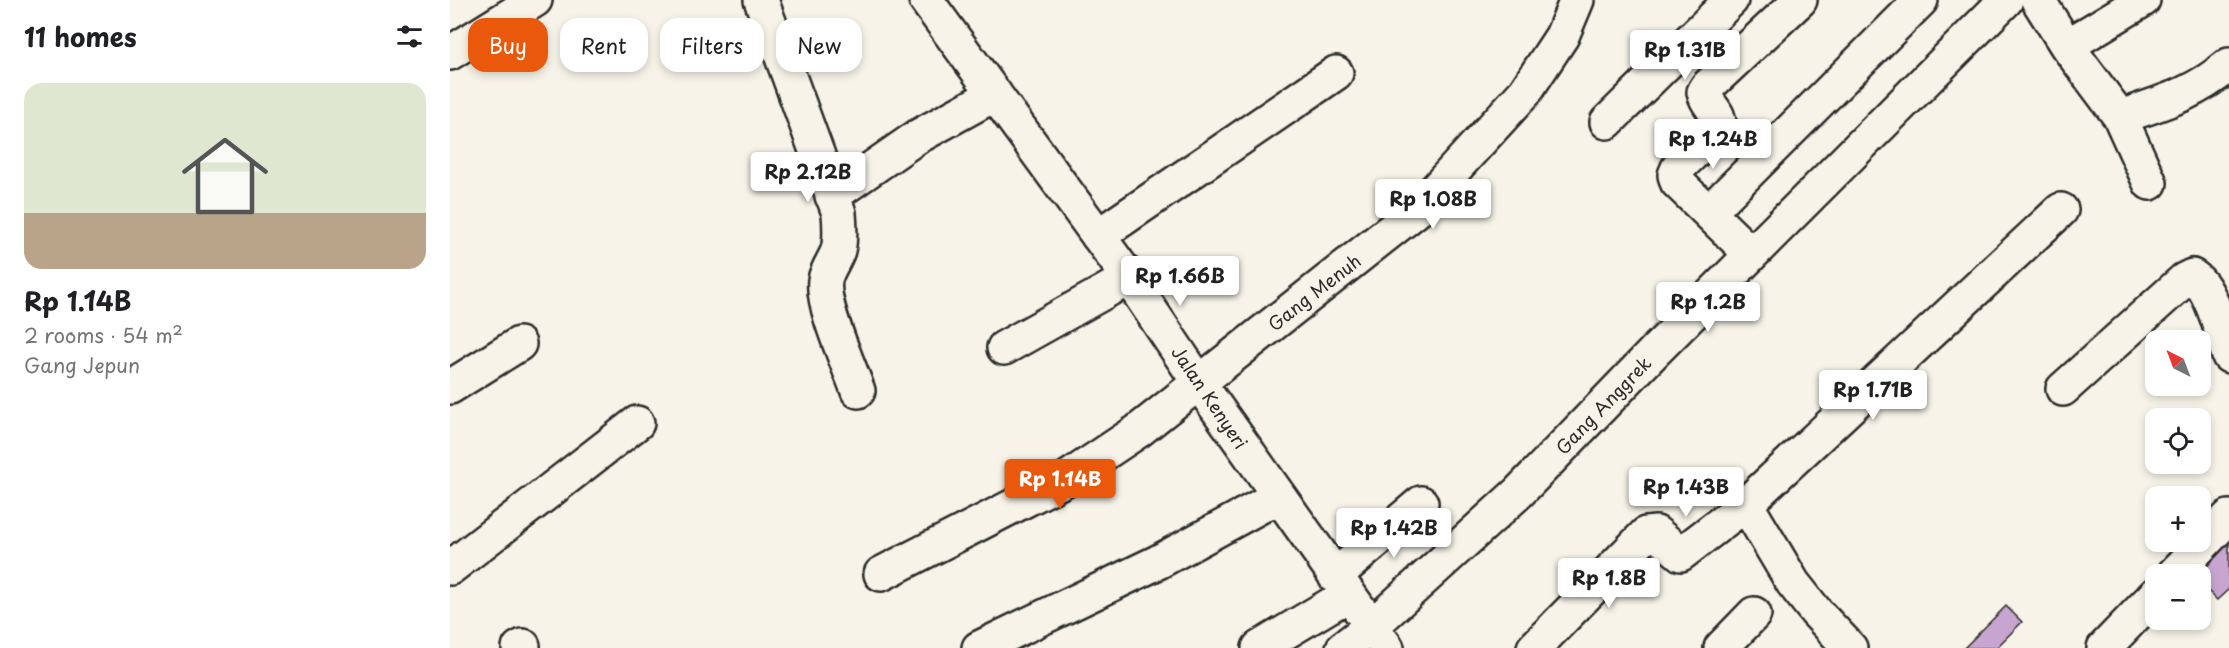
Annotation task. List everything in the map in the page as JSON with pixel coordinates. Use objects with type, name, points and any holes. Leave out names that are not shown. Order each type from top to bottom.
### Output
[{"type":"street","points":[[450,53],[535,0]]},
{"type":"street","points":[[761,0],[839,213],[840,235],[837,251],[825,282],[826,293],[831,318],[858,391]]},
{"type":"street","name":"Jalan Kenyeri","points":[[926,0],[1129,278],[1199,382],[1379,637]]},
{"type":"street","name":"Gang Menuh","points":[[880,574],[1066,479],[1138,431],[1417,210],[1525,92],[1562,36],[1578,0]]},
{"type":"street","points":[[1607,122],[1731,0]]},
{"type":"street","points":[[1751,254],[1710,211],[1677,182],[1675,175],[1678,168],[1719,128],[1718,114],[1705,98],[1704,92],[1707,87],[1800,0]]},
{"type":"street","points":[[1710,211],[1921,0]]},
{"type":"street","name":"Gang Anggrek","points":[[1343,648],[1379,637],[1751,254],[2006,0]]},
{"type":"street","points":[[2037,0],[2067,46],[2120,117],[2151,183]]},
{"type":"street","points":[[2067,46],[2143,0]]},
{"type":"street","points":[[2120,117],[2190,93],[2210,81],[2229,65]]},
{"type":"street","points":[[1098,236],[1336,73]]},
{"type":"street","points":[[832,196],[916,136],[995,94]]},
{"type":"street","points":[[1534,648],[1646,534],[1656,533],[1681,554],[1746,504],[2061,210]]},
{"type":"street","points":[[2063,389],[2184,280],[2192,276],[2200,280],[2210,299],[2229,356]]},
{"type":"street","points":[[1004,348],[1129,278]]},
{"type":"street","points":[[450,387],[519,344]]},
{"type":"street","points":[[450,568],[637,423]]},
{"type":"street","points":[[979,648],[1158,562],[1280,496]]},
{"type":"street","points":[[1259,648],[1342,585],[1421,503]]},
{"type":"street","points":[[1746,504],[1793,583],[1816,612],[1850,648]]},
{"type":"street","points":[[2184,564],[2229,517]]},
{"type":"street","points":[[2104,648],[2145,605]]},
{"type":"street","points":[[1721,648],[1754,615]]},
{"type":"building","points":[[2229,542],[2229,589],[2217,600],[2211,594],[2211,564],[2203,564],[2217,543],[2222,548]]},
{"type":"building","points":[[2006,606],[2022,622],[1996,648],[1964,648]]}]
